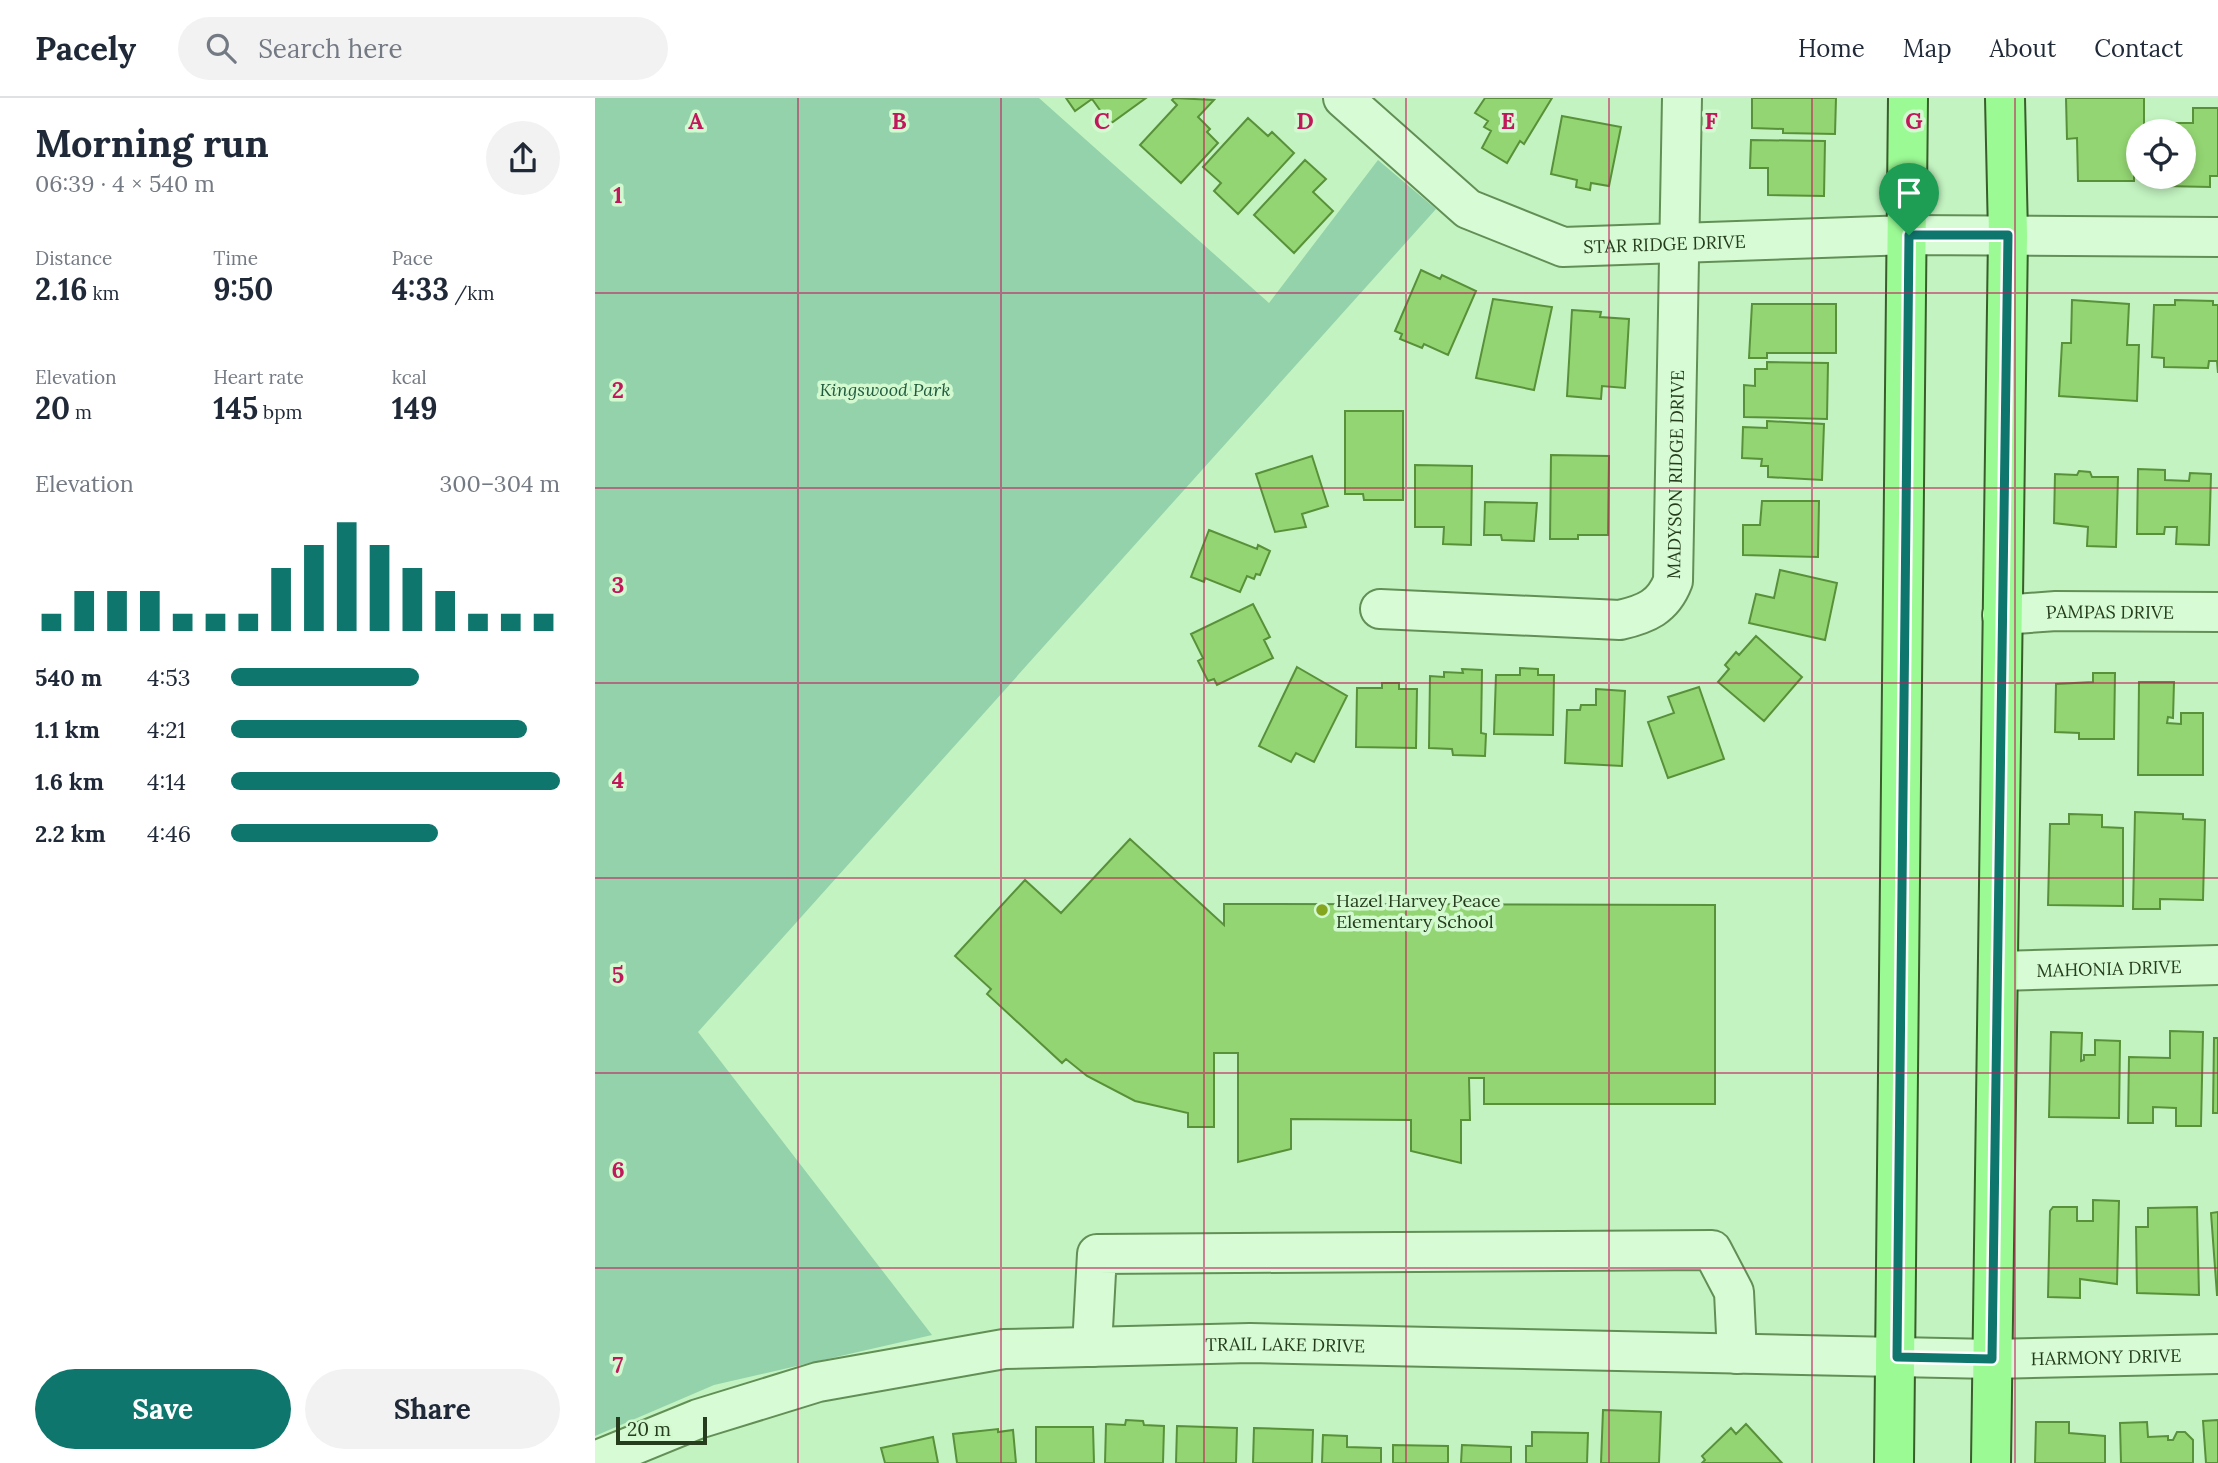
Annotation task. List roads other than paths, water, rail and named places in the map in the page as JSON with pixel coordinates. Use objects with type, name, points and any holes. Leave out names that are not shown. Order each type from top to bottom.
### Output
[{"type":"main road","points":[[1894,1463],[1909,235],[1908,98]]},
{"type":"main road","points":[[1991,1463],[2008,235],[2005,98]]},
{"type":"street","name":"STAR RIDGE DRIVE","points":[[1343,98],[1468,209],[1563,247],[1909,235],[2218,237]]},
{"type":"street","name":"MADYSON RIDGE DRIVE","points":[[1380,609],[1620,620],[1643,615],[1667,595],[1673,580],[1682,98]]},
{"type":"street","name":"PAMPAS DRIVE","points":[[2002,615],[2056,611],[2218,612]]},
{"type":"street","name":"MAHONIA DRIVE","points":[[1999,971],[2218,965]]},
{"type":"street","points":[[1093,1347],[1097,1254],[1712,1250],[1734,1292],[1737,1354]]},
{"type":"street","name":"TRAIL LAKE DRIVE","points":[[595,1461],[698,1419],[818,1382],[1005,1349],[1250,1343],[1992,1359]]},
{"type":"street","name":"HARMONY DRIVE","points":[[1992,1359],[2218,1354]]},
{"type":"place","name":"Hazel Harvey Peace Elementary School","points":[[1322,910]]},
{"type":"park label","name":"Kingswood Park","points":[[885,389]]}]
